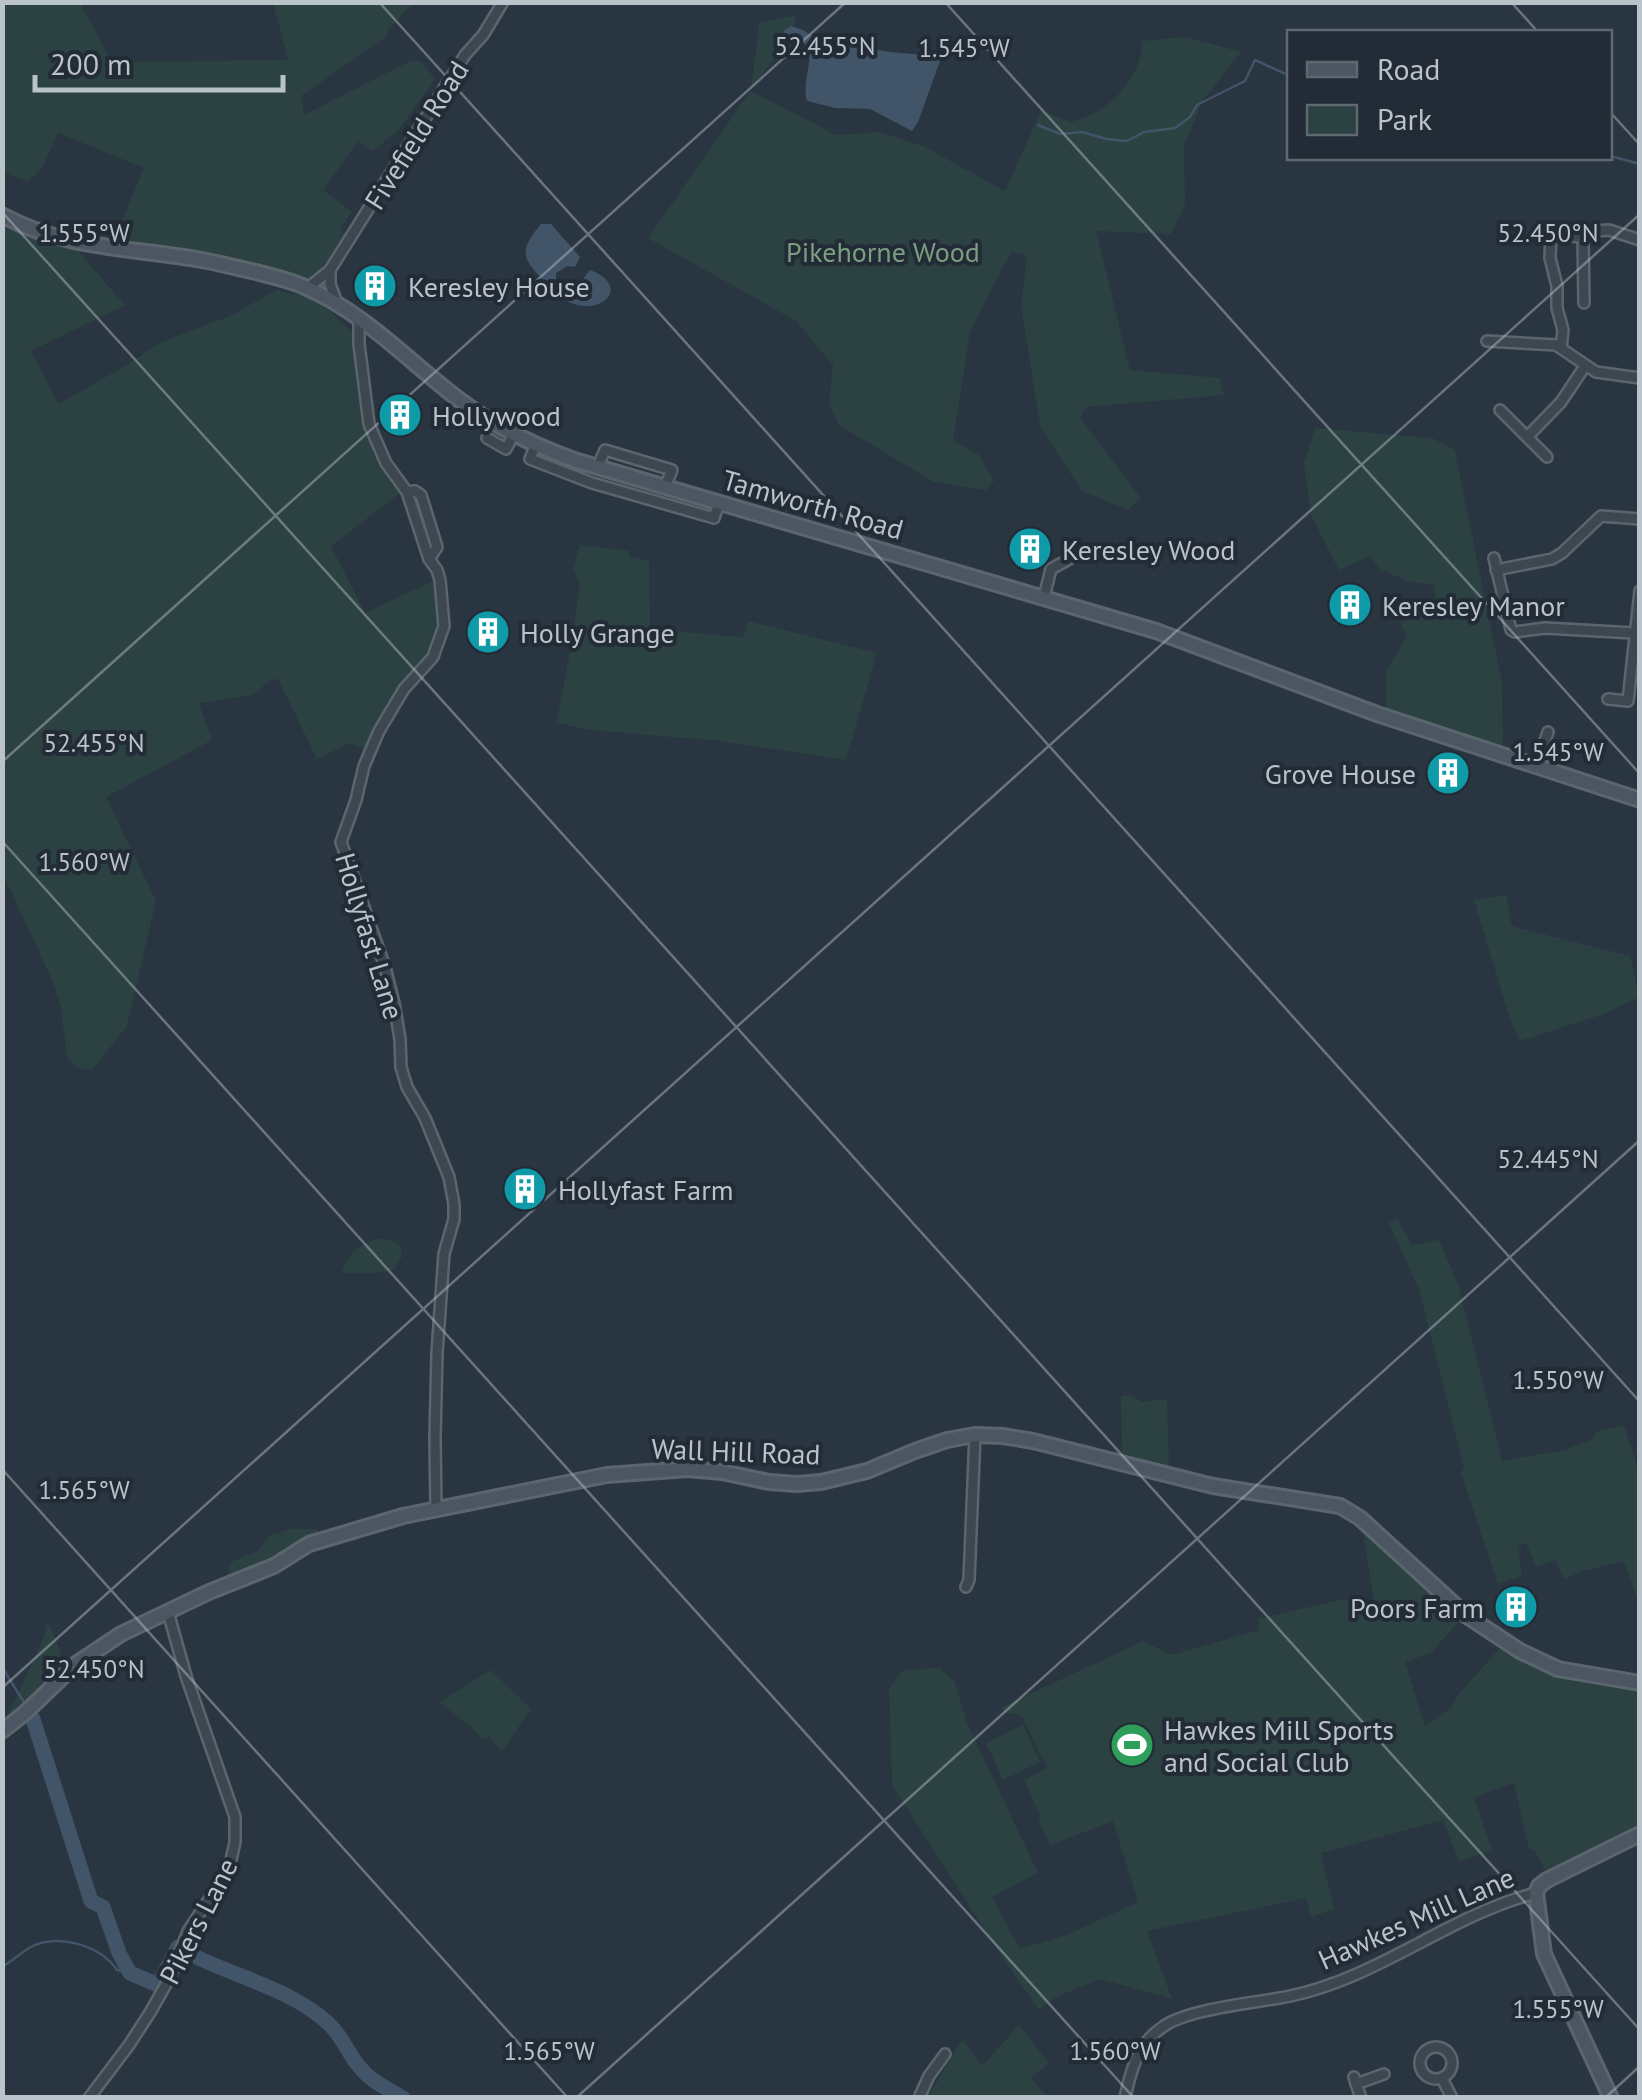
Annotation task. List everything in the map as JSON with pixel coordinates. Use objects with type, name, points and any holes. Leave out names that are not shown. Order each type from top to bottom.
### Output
[{"type":"street","name":"Fivefield Road","points":[[308,288],[330,270],[465,55],[503,2]]},
{"type":"street","name":"Tamworth Road","points":[[2,215],[54,236],[200,259],[308,288],[359,318],[463,402],[514,434],[597,468],[1156,631],[1377,714],[1640,800]]},
{"type":"street","points":[[1538,234],[1583,237],[1608,230],[1640,240]]},
{"type":"street","points":[[1551,234],[1550,258],[1563,330],[1562,348]]},
{"type":"street","points":[[1583,237],[1584,303]]},
{"type":"street","points":[[330,270],[337,303]]},
{"type":"street","name":"Hollyfast Lane","points":[[359,318],[369,424],[386,463],[407,492],[440,580],[444,626],[433,658],[404,689],[379,731],[341,842],[385,967],[407,1087],[443,1162],[454,1204],[444,1254],[437,1352],[436,1510]]},
{"type":"street","points":[[359,344],[382,336]]},
{"type":"street","points":[[1487,342],[1548,344],[1562,348],[1585,366],[1610,375],[1640,378]]},
{"type":"street","points":[[1526,437],[1560,402],[1585,366]]},
{"type":"street","points":[[1500,410],[1547,457]]},
{"type":"street","points":[[487,438],[509,451],[514,434]]},
{"type":"street","points":[[536,446],[530,459],[592,483],[714,518],[719,504]]},
{"type":"street","points":[[1496,570],[1562,553],[1601,516],[1640,519]]},
{"type":"street","points":[[1044,597],[1051,569],[1073,558]]},
{"type":"street","points":[[1494,558],[1509,626],[1514,632],[1545,628],[1634,634]]},
{"type":"street","points":[[1608,699],[1628,701],[1640,591]]},
{"type":"street","points":[[1536,766],[1548,732]]},
{"type":"street","points":[[966,1588],[975,1435]]},
{"type":"street","name":"Wall Hill Road","points":[[2,1731],[76,1664],[121,1634],[274,1566],[309,1544],[402,1516],[533,1489],[649,1471],[688,1469],[769,1482],[821,1482],[867,1471],[948,1440],[975,1435],[1034,1440],[1214,1486],[1340,1506],[1360,1518],[1467,1616],[1520,1651],[1558,1669],[1640,1683]]},
{"type":"street","name":"Pikers Lane","points":[[89,2098],[151,2012],[188,1932],[229,1869],[236,1842],[235,1817],[168,1612]]},
{"type":"street","name":"Hawkes Mill Lane","points":[[1125,2098],[1138,2054],[1154,2035],[1175,2020],[1316,1990],[1383,1963],[1509,1900],[1536,1893],[1548,1880],[1640,1834]]},
{"type":"street","points":[[1536,1893],[1544,1954],[1611,2098]]},
{"type":"street","points":[[919,2098],[945,2054]]},
{"type":"street","points":[[1361,2098],[1355,2080],[1384,2074]]},
{"type":"street","points":[[1442,2078],[1452,2098]]},
{"type":"green space","points":[[2,3],[80,3],[112,62],[288,60],[273,3],[413,3],[387,31],[387,36],[301,96],[304,115],[412,60],[422,62],[435,79],[399,130],[373,151],[358,141],[323,190],[352,212],[340,229],[345,234],[319,273],[309,278],[199,252],[115,238],[144,168],[58,133],[42,168],[28,182],[3,172]]},
{"type":"green space","name":"Pikehorne Wood","points":[[797,15],[784,45],[751,91],[836,135],[879,132],[923,146],[1005,191],[1041,111],[1071,122],[1103,108],[1134,73],[1142,41],[1186,37],[1241,52],[1202,102],[1184,146],[1185,204],[1171,234],[1096,231],[1130,370],[1220,378],[1224,395],[1086,407],[1080,418],[1141,498],[1128,510],[1082,491],[1040,426],[1021,305],[1027,256],[1011,252],[970,332],[953,441],[979,455],[994,481],[986,490],[934,482],[839,425],[829,404],[833,365],[796,321],[648,238],[751,90],[759,23]]},
{"type":"green space","points":[[3,223],[77,250],[125,305],[31,351],[58,404],[159,343],[230,316],[277,290],[311,298],[331,312],[355,335],[363,423],[379,459],[402,492],[331,546],[365,613],[433,581],[440,617],[432,649],[406,679],[367,751],[350,743],[317,759],[278,679],[271,680],[252,695],[199,703],[212,740],[106,797],[156,901],[127,1026],[92,1070],[78,1068],[67,1058],[61,1008],[53,982],[3,874]]},
{"type":"green space","points":[[1315,428],[1432,438],[1455,450],[1502,683],[1503,747],[1386,708],[1386,672],[1407,636],[1400,622],[1437,607],[1434,585],[1408,581],[1381,570],[1370,556],[1339,570],[1311,515],[1304,464]]},
{"type":"green space","points":[[580,545],[629,551],[629,556],[649,561],[650,629],[744,637],[748,621],[877,653],[846,760],[556,723],[580,583],[573,569]]},
{"type":"green space","points":[[1507,895],[1511,926],[1630,956],[1639,997],[1604,1014],[1519,1041],[1474,900]]},
{"type":"green space","points":[[1398,1219],[1412,1245],[1439,1240],[1458,1284],[1502,1461],[1564,1450],[1592,1440],[1595,1432],[1624,1425],[1639,1472],[1639,1604],[1624,1561],[1564,1579],[1555,1560],[1536,1567],[1526,1543],[1518,1546],[1522,1576],[1498,1584],[1461,1473],[1464,1467],[1419,1290],[1389,1223]]},
{"type":"green space","points":[[377,1239],[392,1240],[400,1246],[402,1256],[395,1269],[344,1273],[342,1270],[352,1254]]},
{"type":"green space","points":[[1121,1396],[1143,1402],[1167,1399],[1169,1468],[1122,1454]]},
{"type":"green space","points":[[292,1529],[316,1529],[325,1535],[263,1565],[227,1576],[231,1562],[258,1551],[270,1535]]},
{"type":"green space","points":[[1363,1531],[1460,1620],[1432,1652],[1405,1662],[1425,1726],[1452,1707],[1500,1648],[1549,1672],[1639,1689],[1639,1825],[1546,1872],[1534,1849],[1529,1849],[1514,1783],[1474,1797],[1492,1851],[1459,1861],[1443,1820],[1321,1853],[1334,1909],[1311,1917],[1306,1898],[1147,1931],[1172,1999],[1101,1979],[1058,1996],[1039,2010],[892,1785],[889,1689],[903,1670],[940,1668],[955,1682],[967,1723],[1038,1873],[992,1897],[1020,1949],[1067,1935],[1138,1902],[1113,1821],[1050,1845],[1024,1780],[1047,1768],[1022,1717],[1005,1713],[1002,1707],[1143,1641],[1172,1655],[1259,1630],[1258,1619],[1339,1600],[1374,1602]]},
{"type":"green space","points":[[47,1624],[59,1649],[59,1665],[38,1693],[4,1724],[44,1637]]},
{"type":"green space","points":[[491,1670],[531,1709],[502,1751],[490,1736],[482,1739],[439,1702]]},
{"type":"green space","points":[[1023,1725],[1040,1762],[1003,1780],[986,1743]]},
{"type":"green space","points":[[1019,2025],[1049,2063],[1031,2078],[1047,2097],[928,2097],[959,2044],[964,2041],[982,2066]]},
{"type":"water","points":[[791,26],[815,38],[937,56],[940,61],[912,131],[870,109],[835,108],[807,101],[809,47],[785,37],[784,30]]},
{"type":"water","points":[[541,224],[551,224],[580,257],[575,267],[568,266],[546,283],[526,255],[529,241]]},
{"type":"water","points":[[590,270],[610,285],[606,300],[586,306],[559,296],[577,290]]},
{"type":"waterway","points":[[1038,125],[1060,134],[1082,132],[1127,141],[1144,132],[1175,128],[1190,117],[1197,105],[1245,81],[1255,60],[1287,75]]},
{"type":"waterway","points":[[1612,157],[1640,164]]},
{"type":"waterway","points":[[2,1667],[25,1704]]},
{"type":"waterway","points":[[33,1719],[91,1901],[103,1907],[130,1973],[158,1985],[178,1947]]},
{"type":"waterway","points":[[2,1967],[40,1943],[64,1941],[89,1948],[117,1970],[130,1973]]},
{"type":"waterway","points":[[184,1951],[277,1991],[312,2011],[332,2027],[366,2074],[403,2098]]},
{"type":"place","name":"Keresley House","points":[[375,286]]},
{"type":"place","name":"Hollywood","points":[[400,415]]},
{"type":"place","name":"Keresley Wood","points":[[1030,549]]},
{"type":"place","name":"Keresley Manor","points":[[1350,605]]},
{"type":"place","name":"Holly Grange","points":[[488,632]]},
{"type":"place","name":"Grove House","points":[[1448,773]]},
{"type":"place","name":"Hollyfast Farm","points":[[525,1189]]},
{"type":"place","name":"Poors Farm","points":[[1516,1607]]},
{"type":"place","name":"Hawkes Mill Sports and Social Club","points":[[1132,1745]]}]
